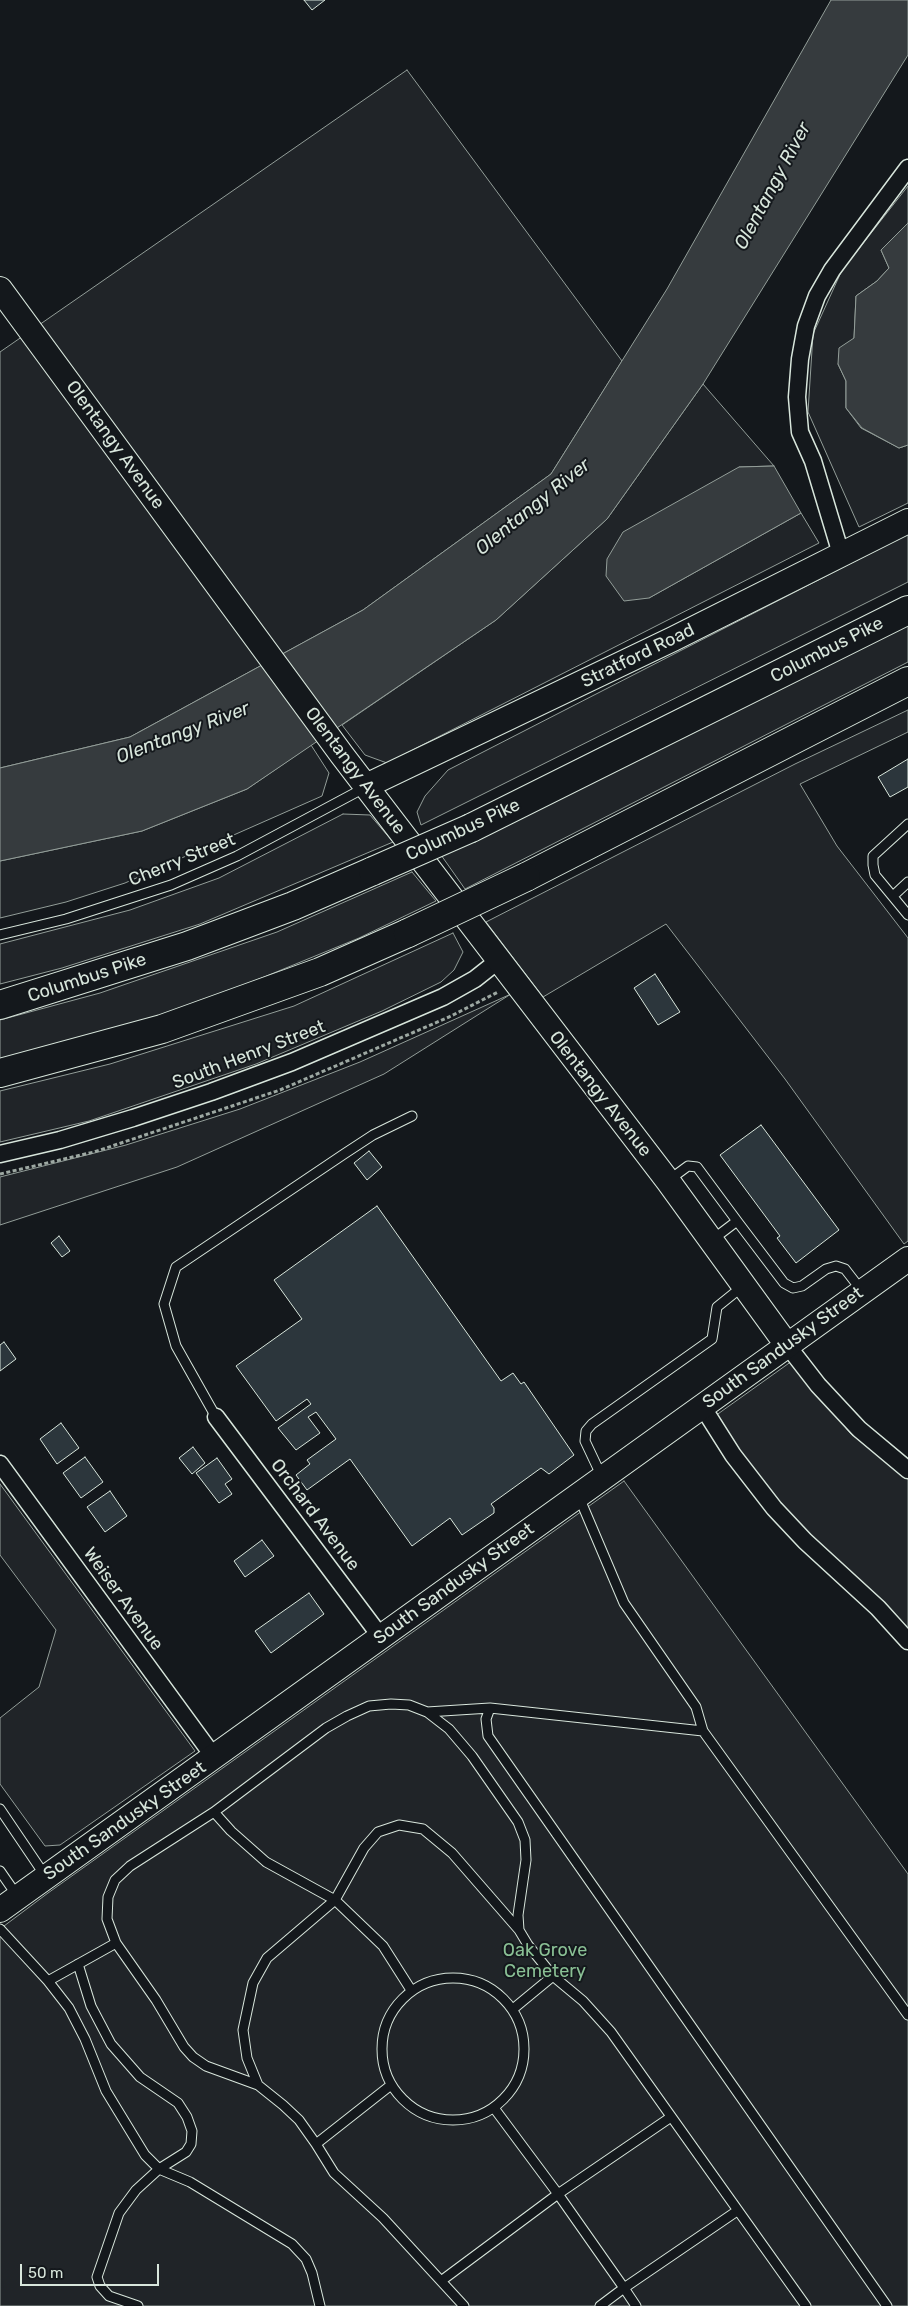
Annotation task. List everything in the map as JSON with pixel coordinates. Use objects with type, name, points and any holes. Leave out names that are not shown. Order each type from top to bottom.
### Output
[{"type":"highway","name":"Columbus Pike","points":[[0,1005],[187,946],[293,906],[471,828],[908,610]]},
{"type":"highway","points":[[0,1073],[171,1025],[320,972],[526,877],[908,682]]},
{"type":"street","points":[[841,554],[813,461],[800,432],[798,397],[800,359],[806,326],[820,290],[832,270],[908,168]]},
{"type":"street","name":"Olentangy Avenue","points":[[0,289],[342,755],[668,1181],[787,1345]]},
{"type":"street","name":"Stratford Road","points":[[366,786],[460,743],[908,520]]},
{"type":"street","name":"South Henry Street","points":[[0,1154],[60,1140],[133,1118],[292,1062],[443,997],[475,979],[499,960]]},
{"type":"street","name":"South Sandusky Street","points":[[9,1904],[908,1259]]},
{"type":"street","points":[[787,1345],[818,1385],[859,1429],[908,1470]]},
{"type":"street","points":[[702,1406],[733,1455],[774,1508],[805,1541],[878,1608],[908,1642]]},
{"type":"street","name":"Orchard Avenue","points":[[216,1417],[381,1637]]},
{"type":"street","name":"Weiser Avenue","points":[[0,1464],[214,1757]]},
{"type":"lane","name":"Cherry Street","points":[[0,935],[66,919],[171,885],[237,856],[366,786]]},
{"type":"lane","points":[[908,824],[873,856],[875,875],[908,915]]},
{"type":"lane","points":[[893,896],[908,882]]},
{"type":"lane","points":[[216,1417],[176,1346],[164,1304],[176,1267],[373,1135],[412,1116]]},
{"type":"lane","points":[[668,1181],[688,1166],[697,1166],[784,1284],[793,1288],[802,1286],[826,1269],[836,1266],[845,1269],[862,1291]]},
{"type":"lane","points":[[712,1240],[737,1221]]},
{"type":"lane","points":[[602,1478],[585,1441],[586,1431],[592,1424],[712,1339],[717,1307],[745,1285]]},
{"type":"lane","points":[[578,1495],[624,1603],[696,1707],[702,1731],[908,2015]]},
{"type":"lane","points":[[464,2306],[383,2218],[334,2173],[299,2120],[258,2085],[206,2066],[193,2058],[184,2047],[156,2000],[116,1944],[107,1919],[108,1897],[115,1880],[130,1866],[214,1812],[326,1728],[369,1706],[409,1705],[428,1712],[449,1729],[472,1756],[518,1822],[525,1840],[526,1860],[518,1915],[519,1930]]},
{"type":"lane","points":[[428,1712],[490,1708],[702,1731]]},
{"type":"lane","points":[[490,1708],[486,1720],[488,1736],[887,2306]]},
{"type":"lane","points":[[0,1809],[46,1877]]},
{"type":"lane","points":[[214,1812],[231,1831],[266,1862],[335,1900],[383,1946],[411,1990]]},
{"type":"lane","points":[[258,2085],[247,2058],[243,2030],[253,1983],[267,1958],[335,1900],[364,1848],[378,1832],[399,1825],[423,1829],[452,1853],[519,1930],[528,1945],[553,1976],[583,2001],[611,2032],[806,2306]]},
{"type":"lane","points":[[0,1872],[9,1904]]},
{"type":"lane","points":[[0,1928],[48,1981],[68,2008],[86,2038],[106,2091],[145,2155],[159,2168],[190,2182],[292,2244],[306,2259],[312,2273],[320,2306]]},
{"type":"lane","points":[[48,1981],[116,1944]]},
{"type":"lane","points":[[78,1964],[91,2006],[111,2044],[140,2077],[178,2103],[188,2117],[192,2131],[191,2144],[186,2152],[159,2168],[136,2190],[119,2213],[97,2277],[100,2286],[109,2296],[138,2306]]},
{"type":"lane","points":[[513,2009],[553,1976]]},
{"type":"lane","points":[[454,1977],[477,1981],[497,1992],[513,2009],[522,2029],[525,2051],[521,2073],[510,2093],[494,2108],[472,2118],[449,2121],[426,2115],[406,2103],[391,2085],[383,2066],[381,2044],[386,2024],[396,2005],[411,1990],[431,1980],[454,1977]]},
{"type":"lane","points":[[316,2144],[391,2085]]},
{"type":"lane","points":[[494,2108],[558,2194],[636,2306]]},
{"type":"lane","points":[[441,2281],[558,2194],[671,2117]]},
{"type":"lane","points":[[600,2306],[737,2211]]},
{"type":"green space","points":[[407,70],[622,361],[551,474],[363,610],[130,737],[0,768],[0,352]]},
{"type":"green space","points":[[908,186],[908,223],[881,250],[889,268],[877,281],[856,296],[854,339],[838,364],[846,381],[846,408],[861,428],[899,448],[908,445],[908,503],[859,527],[808,412],[813,334],[842,270]]},
{"type":"green space","points":[[703,384],[774,466],[739,467],[649,598],[801,513],[819,543],[387,763],[365,755],[342,725],[496,620],[607,519]]},
{"type":"green space","points":[[908,534],[908,582],[421,825],[417,812],[425,796],[448,770]]},
{"type":"green space","points":[[908,623],[908,662],[465,889],[441,855]]},
{"type":"green space","points":[[908,710],[908,732],[800,784],[837,846],[908,938],[908,1241],[904,1244],[785,1079],[666,924],[543,997],[486,922],[795,764]]},
{"type":"green space","points":[[311,745],[329,773],[322,796],[125,883],[66,902],[0,918],[0,861],[142,831],[247,789]]},
{"type":"green space","points":[[343,814],[370,815],[393,842],[200,924],[62,968],[0,984],[0,944],[130,910],[219,878]]},
{"type":"green space","points":[[412,872],[436,901],[359,938],[247,984],[134,1025],[0,1059],[0,1020],[100,993],[277,932]]},
{"type":"green space","points":[[453,933],[463,952],[454,970],[441,982],[382,1011],[256,1064],[89,1121],[0,1142],[0,1091],[110,1064],[294,1006]]},
{"type":"green space","points":[[511,994],[384,1074],[177,1167],[0,1225],[0,1177],[126,1145],[240,1109],[360,1062]]},
{"type":"green space","points":[[792,1361],[850,1433],[908,1479],[908,1636],[801,1530],[736,1451],[715,1416]]},
{"type":"green space","name":"Oak Grove Cemetery","points":[[624,1481],[908,1874],[908,2306],[0,2306],[0,1929]]},
{"type":"green space","points":[[0,1484],[195,1751],[60,1845],[45,1846],[0,1784],[0,1718],[39,1687],[56,1630],[0,1555]]},
{"type":"water","name":"Olentangy River","points":[[831,0],[908,0],[908,55],[703,384],[607,519],[496,620],[247,789],[142,831],[0,861],[0,768],[130,737],[363,610],[551,474],[667,289]]},
{"type":"water","points":[[908,223],[908,445],[899,448],[862,428],[846,408],[846,381],[838,364],[839,348],[854,338],[856,296],[877,281],[889,268],[881,250]]},
{"type":"water","points":[[774,466],[801,513],[649,598],[624,601],[606,576],[607,559],[623,532],[739,467]]},
{"type":"building","points":[[304,0],[325,0],[312,10]]},
{"type":"building","points":[[908,759],[908,787],[890,797],[878,777]]},
{"type":"building","points":[[655,974],[680,1012],[658,1025],[634,988]]},
{"type":"building","points":[[761,1125],[839,1230],[796,1263],[777,1238],[780,1236],[720,1155]]},
{"type":"building","points":[[369,1151],[382,1167],[367,1180],[354,1163]]},
{"type":"building","points":[[377,1206],[501,1381],[513,1373],[521,1384],[524,1382],[574,1455],[549,1474],[541,1468],[491,1504],[494,1508],[494,1513],[462,1535],[450,1518],[412,1546],[350,1459],[307,1490],[296,1475],[310,1464],[307,1460],[336,1439],[316,1412],[308,1417],[320,1433],[296,1450],[278,1428],[311,1404],[307,1399],[276,1421],[236,1366],[302,1319],[274,1280]]},
{"type":"building","points":[[59,1236],[70,1251],[62,1257],[51,1243]]},
{"type":"building","points":[[4,1342],[16,1359],[0,1371],[0,1345]]},
{"type":"building","points":[[61,1423],[79,1448],[57,1464],[40,1439]]},
{"type":"building","points":[[193,1447],[205,1463],[192,1474],[179,1458]]},
{"type":"building","points":[[85,1457],[103,1482],[81,1498],[63,1473]]},
{"type":"building","points":[[217,1458],[232,1479],[225,1484],[232,1494],[219,1503],[196,1473]]},
{"type":"building","points":[[110,1491],[127,1516],[105,1532],[87,1507]]},
{"type":"building","points":[[262,1540],[274,1556],[245,1577],[234,1561]]},
{"type":"building","points":[[309,1593],[324,1614],[271,1653],[255,1631]]}]
